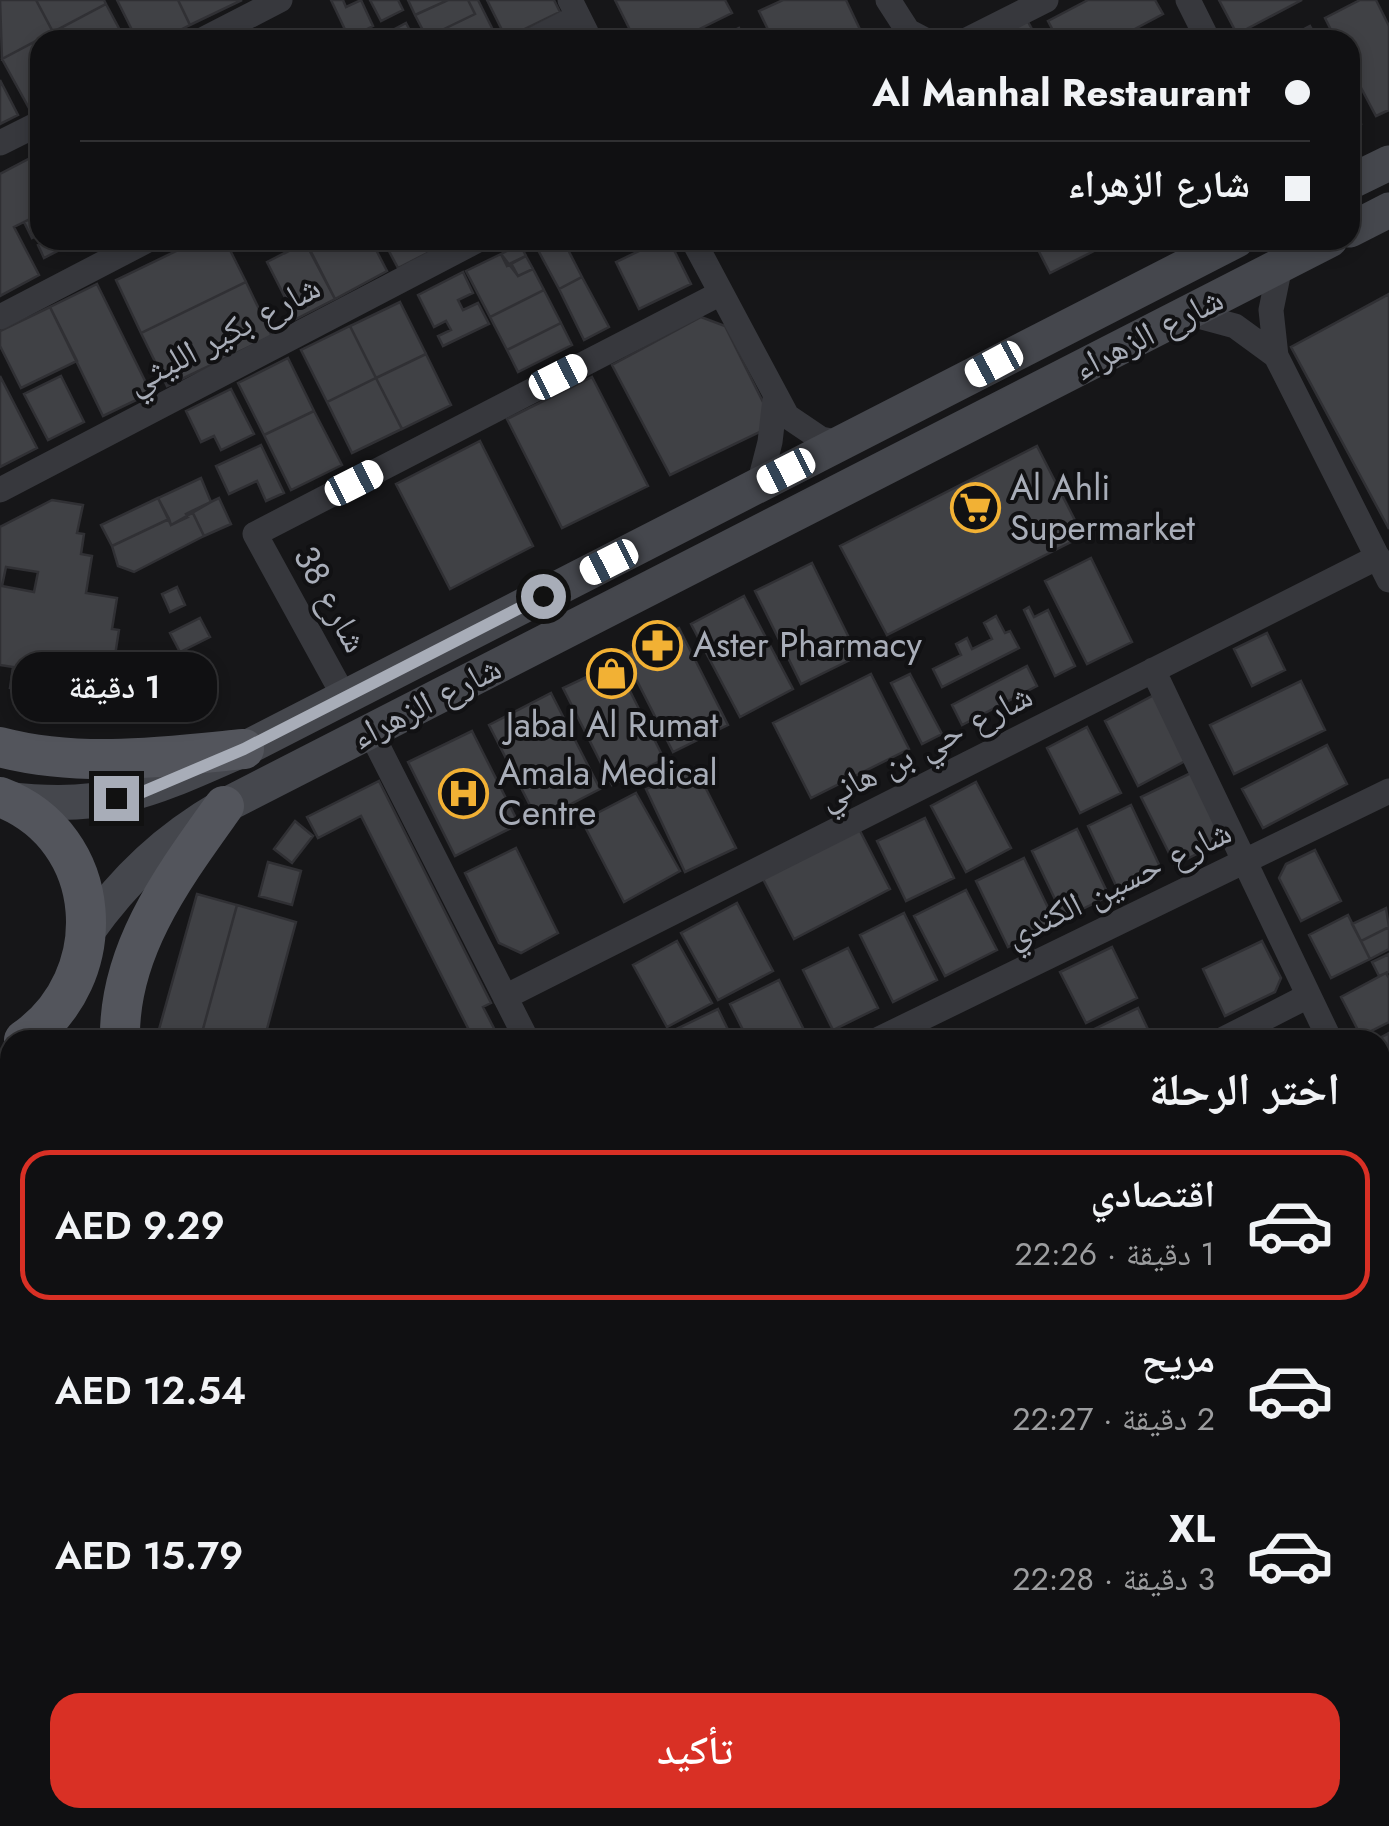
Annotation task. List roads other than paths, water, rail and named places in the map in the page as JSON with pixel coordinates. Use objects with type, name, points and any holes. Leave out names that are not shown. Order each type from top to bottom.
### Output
[{"type":"main road","points":[[1360,177],[1389,162]]},
{"type":"main road","points":[[1360,225],[1389,210]]},
{"type":"main road","name":"شارع الزهراء","points":[[3,798],[50,804],[95,803],[138,794],[244,749],[1218,250]]},
{"type":"main road","name":"شارع الزهراء","points":[[87,932],[147,860],[191,825],[224,806],[1311,250]]},
{"type":"main road","points":[[0,748],[68,758],[128,760],[244,749]]},
{"type":"main road","points":[[3,798],[34,816],[58,839],[85,898],[87,932],[76,981],[77,1030]]},
{"type":"main road","points":[[121,1030],[127,979],[144,929],[170,882],[224,806]]},
{"type":"main road","points":[[37,1030],[61,1006],[76,981]]},
{"type":"street","points":[[222,30],[280,0]]},
{"type":"street","points":[[888,0],[912,30]]},
{"type":"street","points":[[987,30],[1046,0]]},
{"type":"street","points":[[1188,0],[1203,30]]},
{"type":"street","points":[[546,30],[574,8]]},
{"type":"street","points":[[0,143],[30,128]]},
{"type":"street","points":[[0,317],[129,250]]},
{"type":"street","name":"شارع بكير الليثي","points":[[0,490],[459,250]]},
{"type":"street","points":[[699,250],[786,416],[802,430],[840,443]]},
{"type":"street","points":[[1280,266],[1271,310],[1276,356],[1383,568]]},
{"type":"street","name":"شارع 38","points":[[344,698],[255,534],[721,293]]},
{"type":"street","points":[[1187,313],[1235,326],[1276,356]]},
{"type":"street","points":[[759,485],[775,399]]},
{"type":"street","name":"شارع حي بن هاني","points":[[505,997],[1153,670],[1383,568]]},
{"type":"street","points":[[1153,670],[1325,1030]]},
{"type":"street","points":[[370,731],[521,1030]]},
{"type":"street","name":"شارع حسين الكندي","points":[[898,1030],[1389,791]]},
{"type":"street","points":[[1242,1030],[1308,996]]},
{"type":"place","name":"Al Ahli Supermarket","points":[[975,508]]},
{"type":"place","name":"Aster Pharmacy","points":[[658,645]]},
{"type":"place","name":"Jabal Al Rumat","points":[[612,673]]},
{"type":"place","name":"Amala Medical Centre","points":[[463,793]]}]
